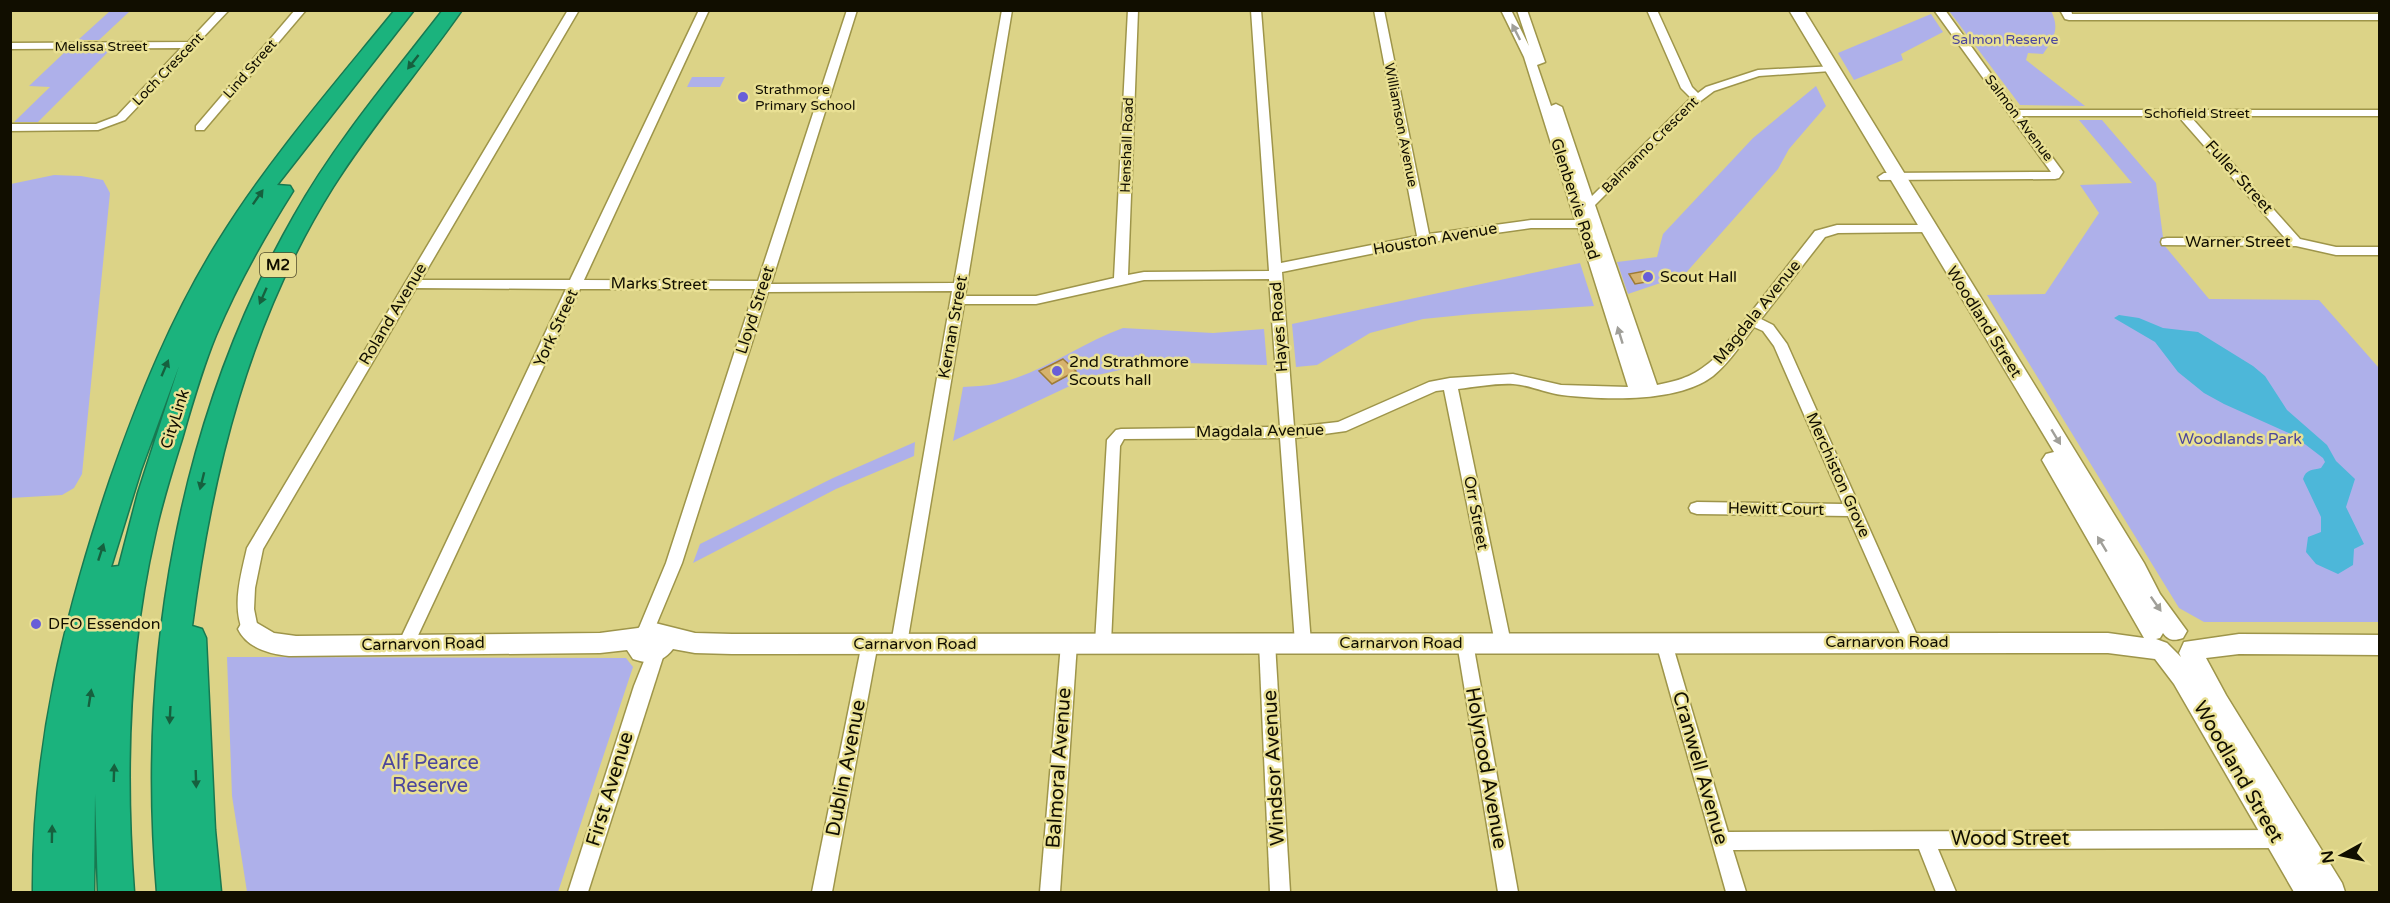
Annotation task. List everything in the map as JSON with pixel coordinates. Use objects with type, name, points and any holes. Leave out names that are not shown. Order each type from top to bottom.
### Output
[{"type":"highway","points":[[50,892],[52,813],[58,746],[74,648],[94,573],[140,430],[159,381],[204,285],[254,202],[299,141],[405,10]]},
{"type":"highway","name":"CityLink","points":[[116,892],[112,832],[116,699],[126,614],[137,549],[178,406],[204,334],[243,258],[281,192],[325,130],[420,10]]},
{"type":"highway","name":"M2","points":[[174,892],[168,759],[178,622],[200,485],[242,346],[278,265],[331,172],[364,124],[453,10]]},
{"type":"highway","points":[[77,892],[75,838],[80,777],[99,644],[121,566],[156,478]]},
{"type":"highway","points":[[188,553],[197,807],[203,892]]},
{"type":"street","name":"Loch Crescent","points":[[10,128],[86,128],[121,118],[224,10]]},
{"type":"street","name":"Lind Street","points":[[200,128],[301,10]]},
{"type":"street","name":"Roland Avenue","points":[[250,629],[245,616],[255,548],[574,10]]},
{"type":"street","name":"York Street","points":[[406,644],[704,10]]},
{"type":"street","name":"Lloyd Street","points":[[651,639],[852,10]]},
{"type":"street","name":"Kernan Street","points":[[899,644],[1007,10]]},
{"type":"street","name":"Henshall Road","points":[[1121,279],[1133,10]]},
{"type":"street","name":"Hayes Road","points":[[1256,10],[1303,643]]},
{"type":"street","name":"Williamson Avenue","points":[[1379,10],[1424,239]]},
{"type":"street","name":"Glenbervie Road","points":[[1506,10],[1529,57],[1583,204],[1619,311],[1652,391]]},
{"type":"street","name":"Glenbervie Road","points":[[1522,10],[1578,172],[1583,204]]},
{"type":"street","points":[[1652,10],[1684,81],[1701,95]]},
{"type":"street","name":"Salmon Avenue","points":[[1890,177],[2055,175],[2056,167],[1939,10]]},
{"type":"street","points":[[2067,14],[2379,17]]},
{"type":"street","name":"Woodland Street","points":[[1794,16],[2075,484],[2136,569],[2171,642],[2217,703],[2289,839],[2309,892]]},
{"type":"street","name":"Melissa Street","points":[[10,46],[191,45]]},
{"type":"street","name":"Balmanno Crescent","points":[[1583,204],[1614,181],[1701,95],[1727,81],[1758,73],[1825,68]]},
{"type":"street","name":"Schofield Street","points":[[2015,113],[2379,113]]},
{"type":"street","name":"Fuller Street","points":[[2181,113],[2296,242]]},
{"type":"street","points":[[1578,172],[1581,177],[1590,182],[1604,184],[1614,181]]},
{"type":"street","name":"Houston Avenue","points":[[959,294],[1036,300],[1121,279],[1144,276],[1275,272],[1424,239],[1531,225],[1589,224]]},
{"type":"street","name":"Magdala Avenue","points":[[1103,643],[1113,446],[1117,436],[1128,432],[1310,432],[1341,427],[1434,386],[1450,382],[1514,379],[1575,391],[1652,391],[1687,384],[1707,373],[1721,360],[1820,234],[1837,229],[1921,229]]},
{"type":"street","name":"Warner Street","points":[[2168,242],[2296,242],[2336,251],[2379,251]]},
{"type":"street","name":"Marks Street","points":[[411,284],[577,283],[959,294]]},
{"type":"street","name":"Glenbervie Road","points":[[1619,311],[1637,391]]},
{"type":"street","name":"Merchiston Grove","points":[[1752,320],[1763,324],[1775,335],[1912,642]]},
{"type":"street","name":"Orr Street","points":[[1450,382],[1503,643]]},
{"type":"street","name":"Hewitt Court","points":[[1697,508],[1854,510]]},
{"type":"street","name":"Carnarvon Road","points":[[250,629],[260,639],[275,645],[600,643],[651,639],[695,643],[870,644],[2171,642],[2379,645]]},
{"type":"street","name":"First Avenue","points":[[578,892],[643,686],[651,639]]},
{"type":"street","name":"Holyrood Avenue","points":[[1465,643],[1508,892]]},
{"type":"street","name":"Cranwell Avenue","points":[[1664,643],[1736,892]]},
{"type":"street","name":"Dublin Avenue","points":[[822,892],[870,644]]},
{"type":"street","name":"Balmoral Avenue","points":[[1050,892],[1069,644]]},
{"type":"street","name":"Windsor Avenue","points":[[1268,644],[1280,892]]},
{"type":"street","points":[[1924,839],[1946,892]]},
{"type":"street","name":"Woodland Street","points":[[2289,839],[2332,892]]},
{"type":"street","name":"Wood Street","points":[[1721,841],[2289,839]]},
{"type":"green space","points":[[110,11],[130,11],[99,40],[78,40]]},
{"type":"green space","name":"Salmon Reserve","points":[[1949,11],[2051,11],[2055,23],[2053,38],[2043,54],[2028,53],[2026,60],[2085,106],[2020,105]]},
{"type":"green space","points":[[1931,14],[1943,32],[1901,54],[1903,60],[1854,80],[1838,53]]},
{"type":"green space","points":[[66,51],[109,51],[38,122],[14,122],[50,87],[29,86]]},
{"type":"green space","points":[[692,77],[725,77],[720,87],[687,87]]},
{"type":"green space","points":[[1816,86],[1826,106],[1789,149],[1778,169],[1684,275],[1628,294],[1617,262],[1657,257],[1663,234],[1753,138]]},
{"type":"green space","name":"Woodlands Park","points":[[2079,120],[2102,120],[2156,183],[2164,245],[2209,299],[2319,300],[2379,368],[2379,622],[2204,622],[2179,608],[1987,295],[2045,294],[2099,213],[2080,185],[2132,183]]},
{"type":"green space","points":[[54,175],[103,180],[110,193],[82,474],[74,488],[62,495],[11,498],[11,184]]},
{"type":"green space","points":[[1580,263],[1594,306],[1423,319],[1370,333],[1317,365],[1296,367],[1292,324]]},
{"type":"green space","points":[[1123,328],[1213,333],[1264,329],[1267,365],[1183,363],[1133,367],[1089,377],[953,441],[963,387],[991,385],[1028,374]]},
{"type":"green space","points":[[915,442],[914,456],[836,489],[693,563],[700,544],[833,478]]},
{"type":"green space","name":"Alf Pearce Reserve","points":[[227,657],[626,658],[633,667],[558,892],[247,892],[232,796]]},
{"type":"shaded area","points":[[2119,315],[2139,318],[2163,328],[2198,332],[2265,376],[2287,410],[2327,445],[2336,461],[2355,479],[2346,507],[2364,544],[2354,549],[2353,565],[2338,574],[2316,564],[2306,552],[2308,537],[2321,532],[2321,517],[2303,479],[2308,472],[2321,468],[2325,462],[2323,458],[2293,435],[2204,393],[2178,372],[2155,342],[2114,318]]},
{"type":"building","name":"Scout Hall","points":[[1645,271],[1652,281],[1635,284],[1629,274]]},
{"type":"building","name":"2nd Strathmore Scouts hall","points":[[1063,359],[1076,371],[1052,384],[1039,371]]},
{"type":"place","name":"Strathmore Primary School","points":[[743,97]]},
{"type":"place","name":"Scout Hall","points":[[1648,277]]},
{"type":"place","name":"2nd Strathmore Scouts hall","points":[[1057,371]]},
{"type":"place","name":"DFO Essendon","points":[[36,624]]}]
